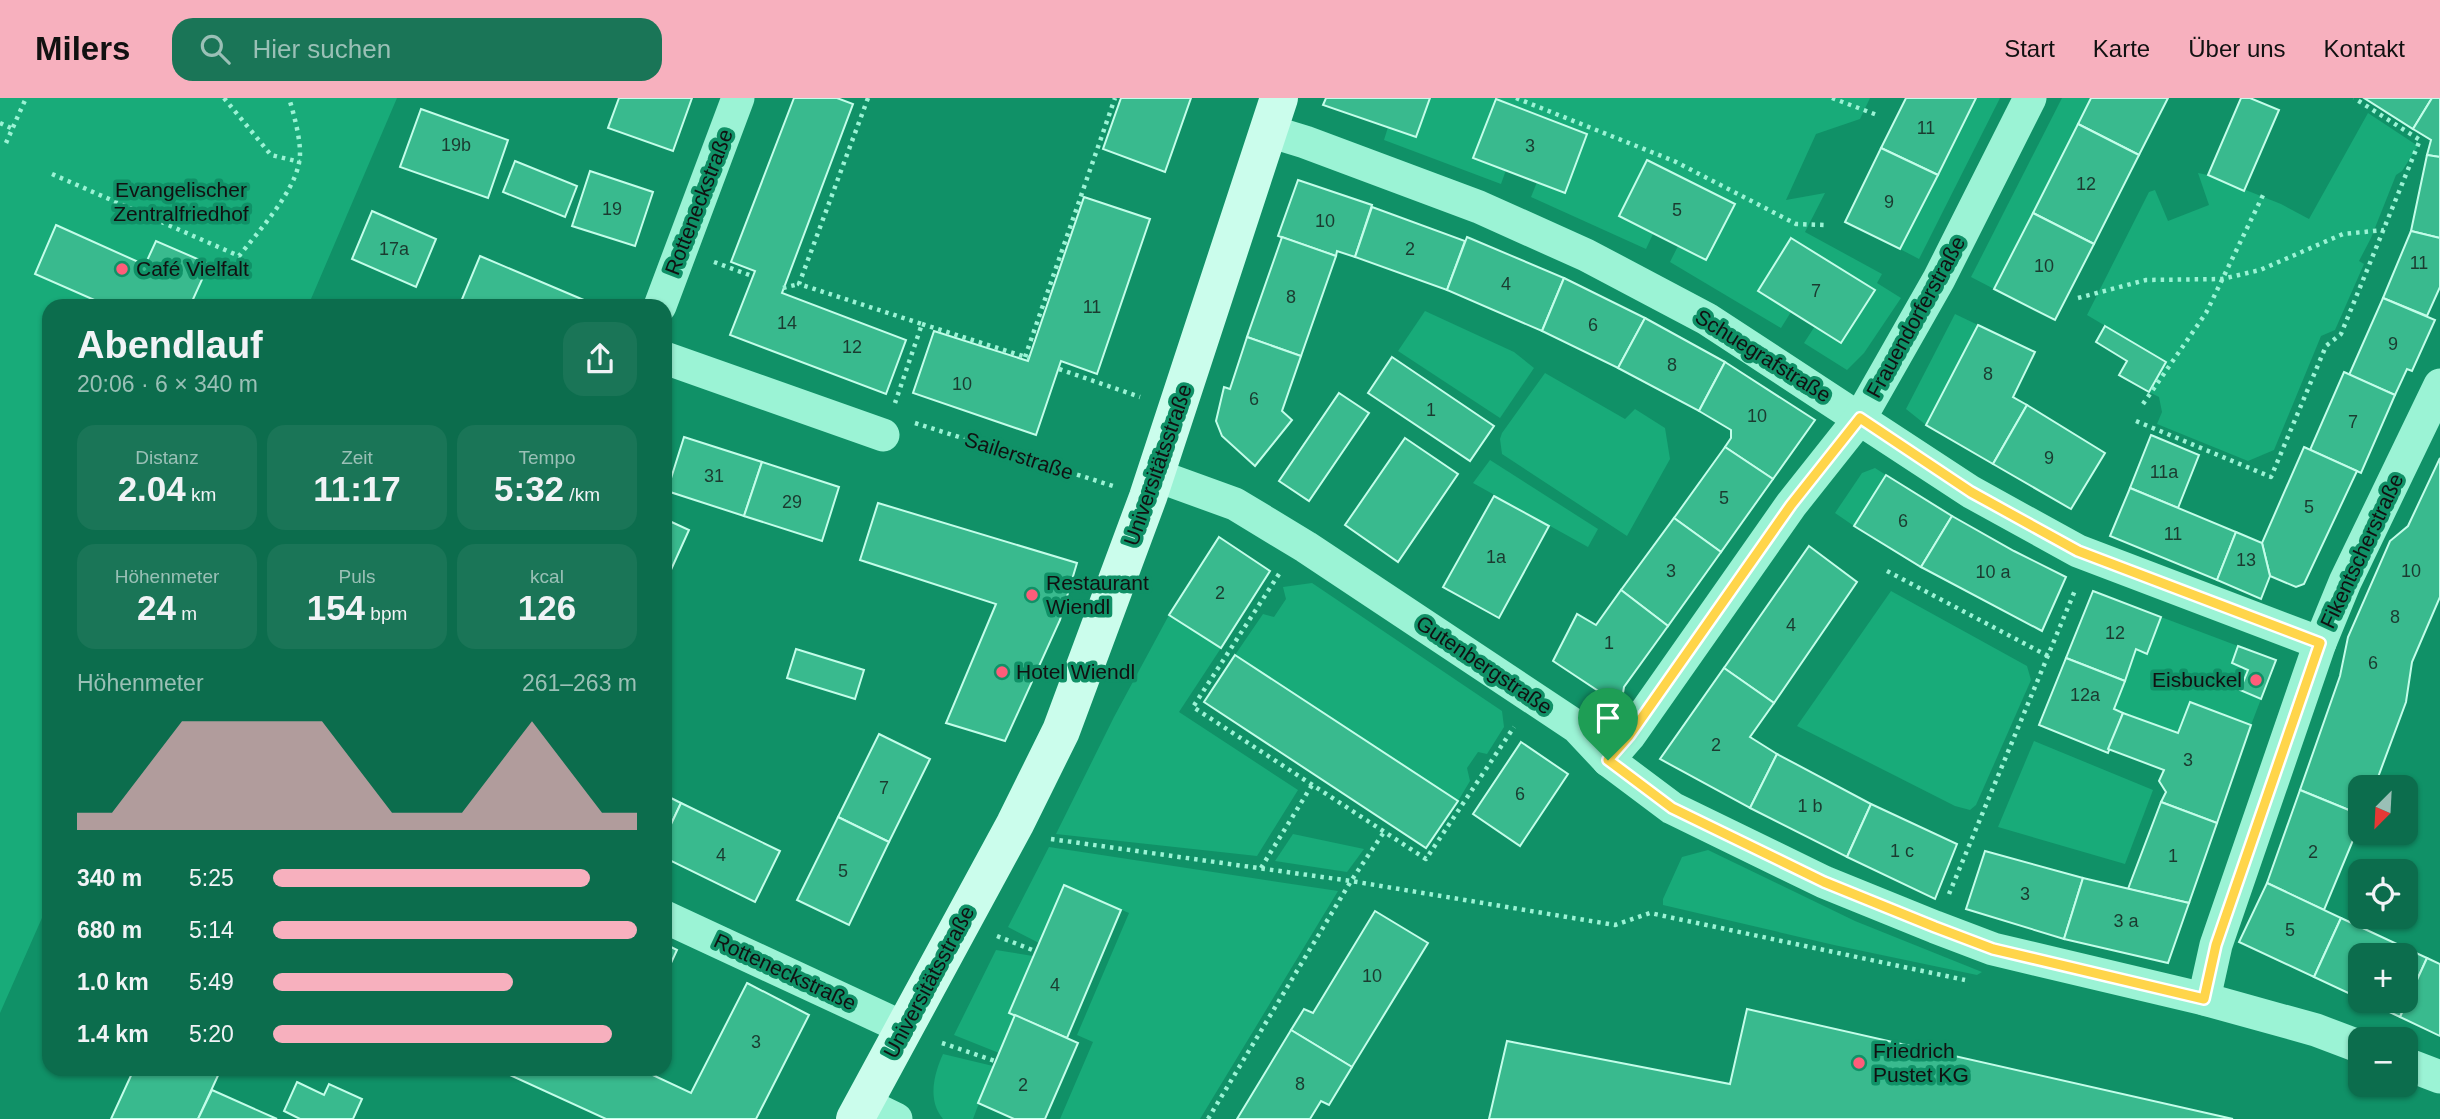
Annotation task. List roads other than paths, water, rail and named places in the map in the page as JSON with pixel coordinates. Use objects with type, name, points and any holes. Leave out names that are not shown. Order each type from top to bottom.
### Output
[{"type":"street","name":"Rotteneckstraße","points":[[663,299],[738,98]]},
{"type":"street","name":"Frauendorferstraße","points":[[1608,760],[1629,736],[1791,505],[1860,418],[1939,279],[2030,98]]},
{"type":"street","name":"Schuegrafstraße","points":[[1274,114],[1305,142],[1479,207],[1586,255],[1707,319],[1971,492],[2090,555],[2320,643]]},
{"type":"street","name":"Universitätsstraße","points":[[872,1114],[904,1028],[1061,731],[1152,486],[1274,114]]},
{"type":"street","points":[[672,360],[887,425]]},
{"type":"street","name":"Fikentscherstraße","points":[[2204,999],[2216,945],[2320,643],[2345,582],[2440,385]]},
{"type":"street","name":"Gutenbergstraße","points":[[1152,486],[1235,504],[1306,547],[1577,727],[1608,760],[1672,808],[1824,882],[1993,949],[2204,999],[2316,1030],[2348,1042]]},
{"type":"street","name":"Rotteneckstraße","points":[[672,920],[904,1028]]},
{"type":"street","points":[[2418,1069],[2440,1077]]},
{"type":"place","name":"Café Vielfalt","points":[[122,269]]},
{"type":"place","name":"Restaurant Wiendl","points":[[1032,595]]},
{"type":"place","name":"Hotel Wiendl","points":[[1002,672]]},
{"type":"place","name":"Eisbuckel","points":[[2256,680]]},
{"type":"place","name":"Friedrich Pustet KG","points":[[1859,1063]]},
{"type":"park label","name":"Evangelischer Zentralfriedhof","points":[[181,202]]}]
